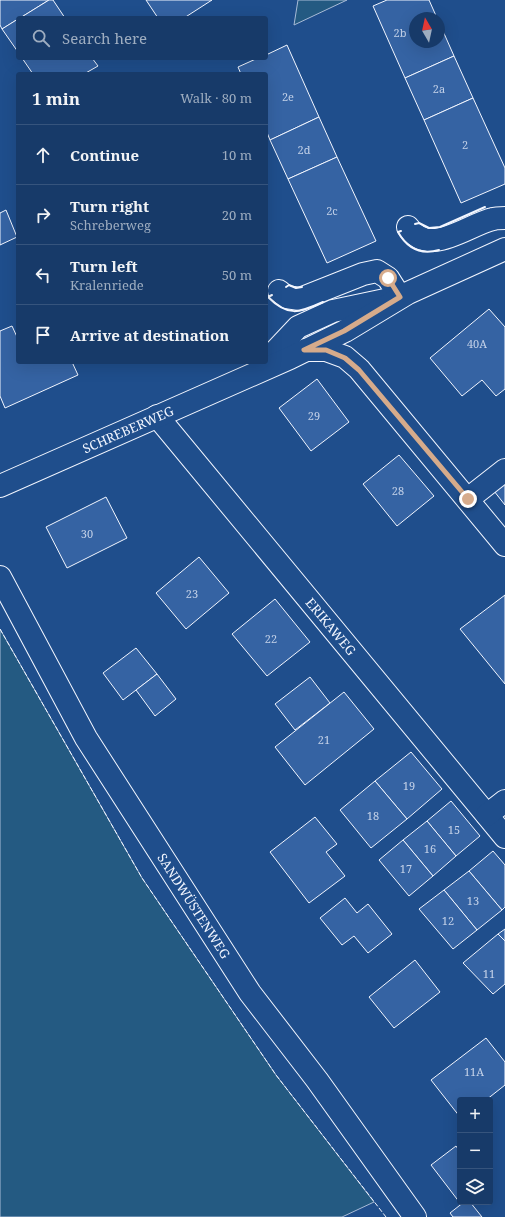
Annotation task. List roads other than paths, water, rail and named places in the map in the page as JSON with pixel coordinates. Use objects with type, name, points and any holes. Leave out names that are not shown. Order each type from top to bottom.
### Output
[{"type":"street","points":[[408,227],[413,235],[423,240],[441,240],[493,219],[505,218]]},
{"type":"street","name":"SCHREBERWEG","points":[[268,363],[304,350],[344,331],[400,297],[505,248]]},
{"type":"street","points":[[278,291],[286,297],[300,299],[363,274],[377,272],[388,278],[400,297]]},
{"type":"street","name":"SCHREBERWEG","points":[[268,359],[298,327],[333,311],[400,297]]},
{"type":"street","points":[[304,350],[326,350],[345,358],[359,370],[505,545]]},
{"type":"street","name":"SCHREBERWEG","points":[[0,486],[157,416],[262,365]]},
{"type":"street","name":"ERIKAWEG","points":[[157,416],[505,837]]},
{"type":"street","points":[[468,499],[505,470]]},
{"type":"street","name":"SANDWÜSTENWEG","points":[[0,577],[86,738],[250,993],[317,1080],[415,1217]]},
{"type":"street","points":[[487,815],[505,802]]}]
